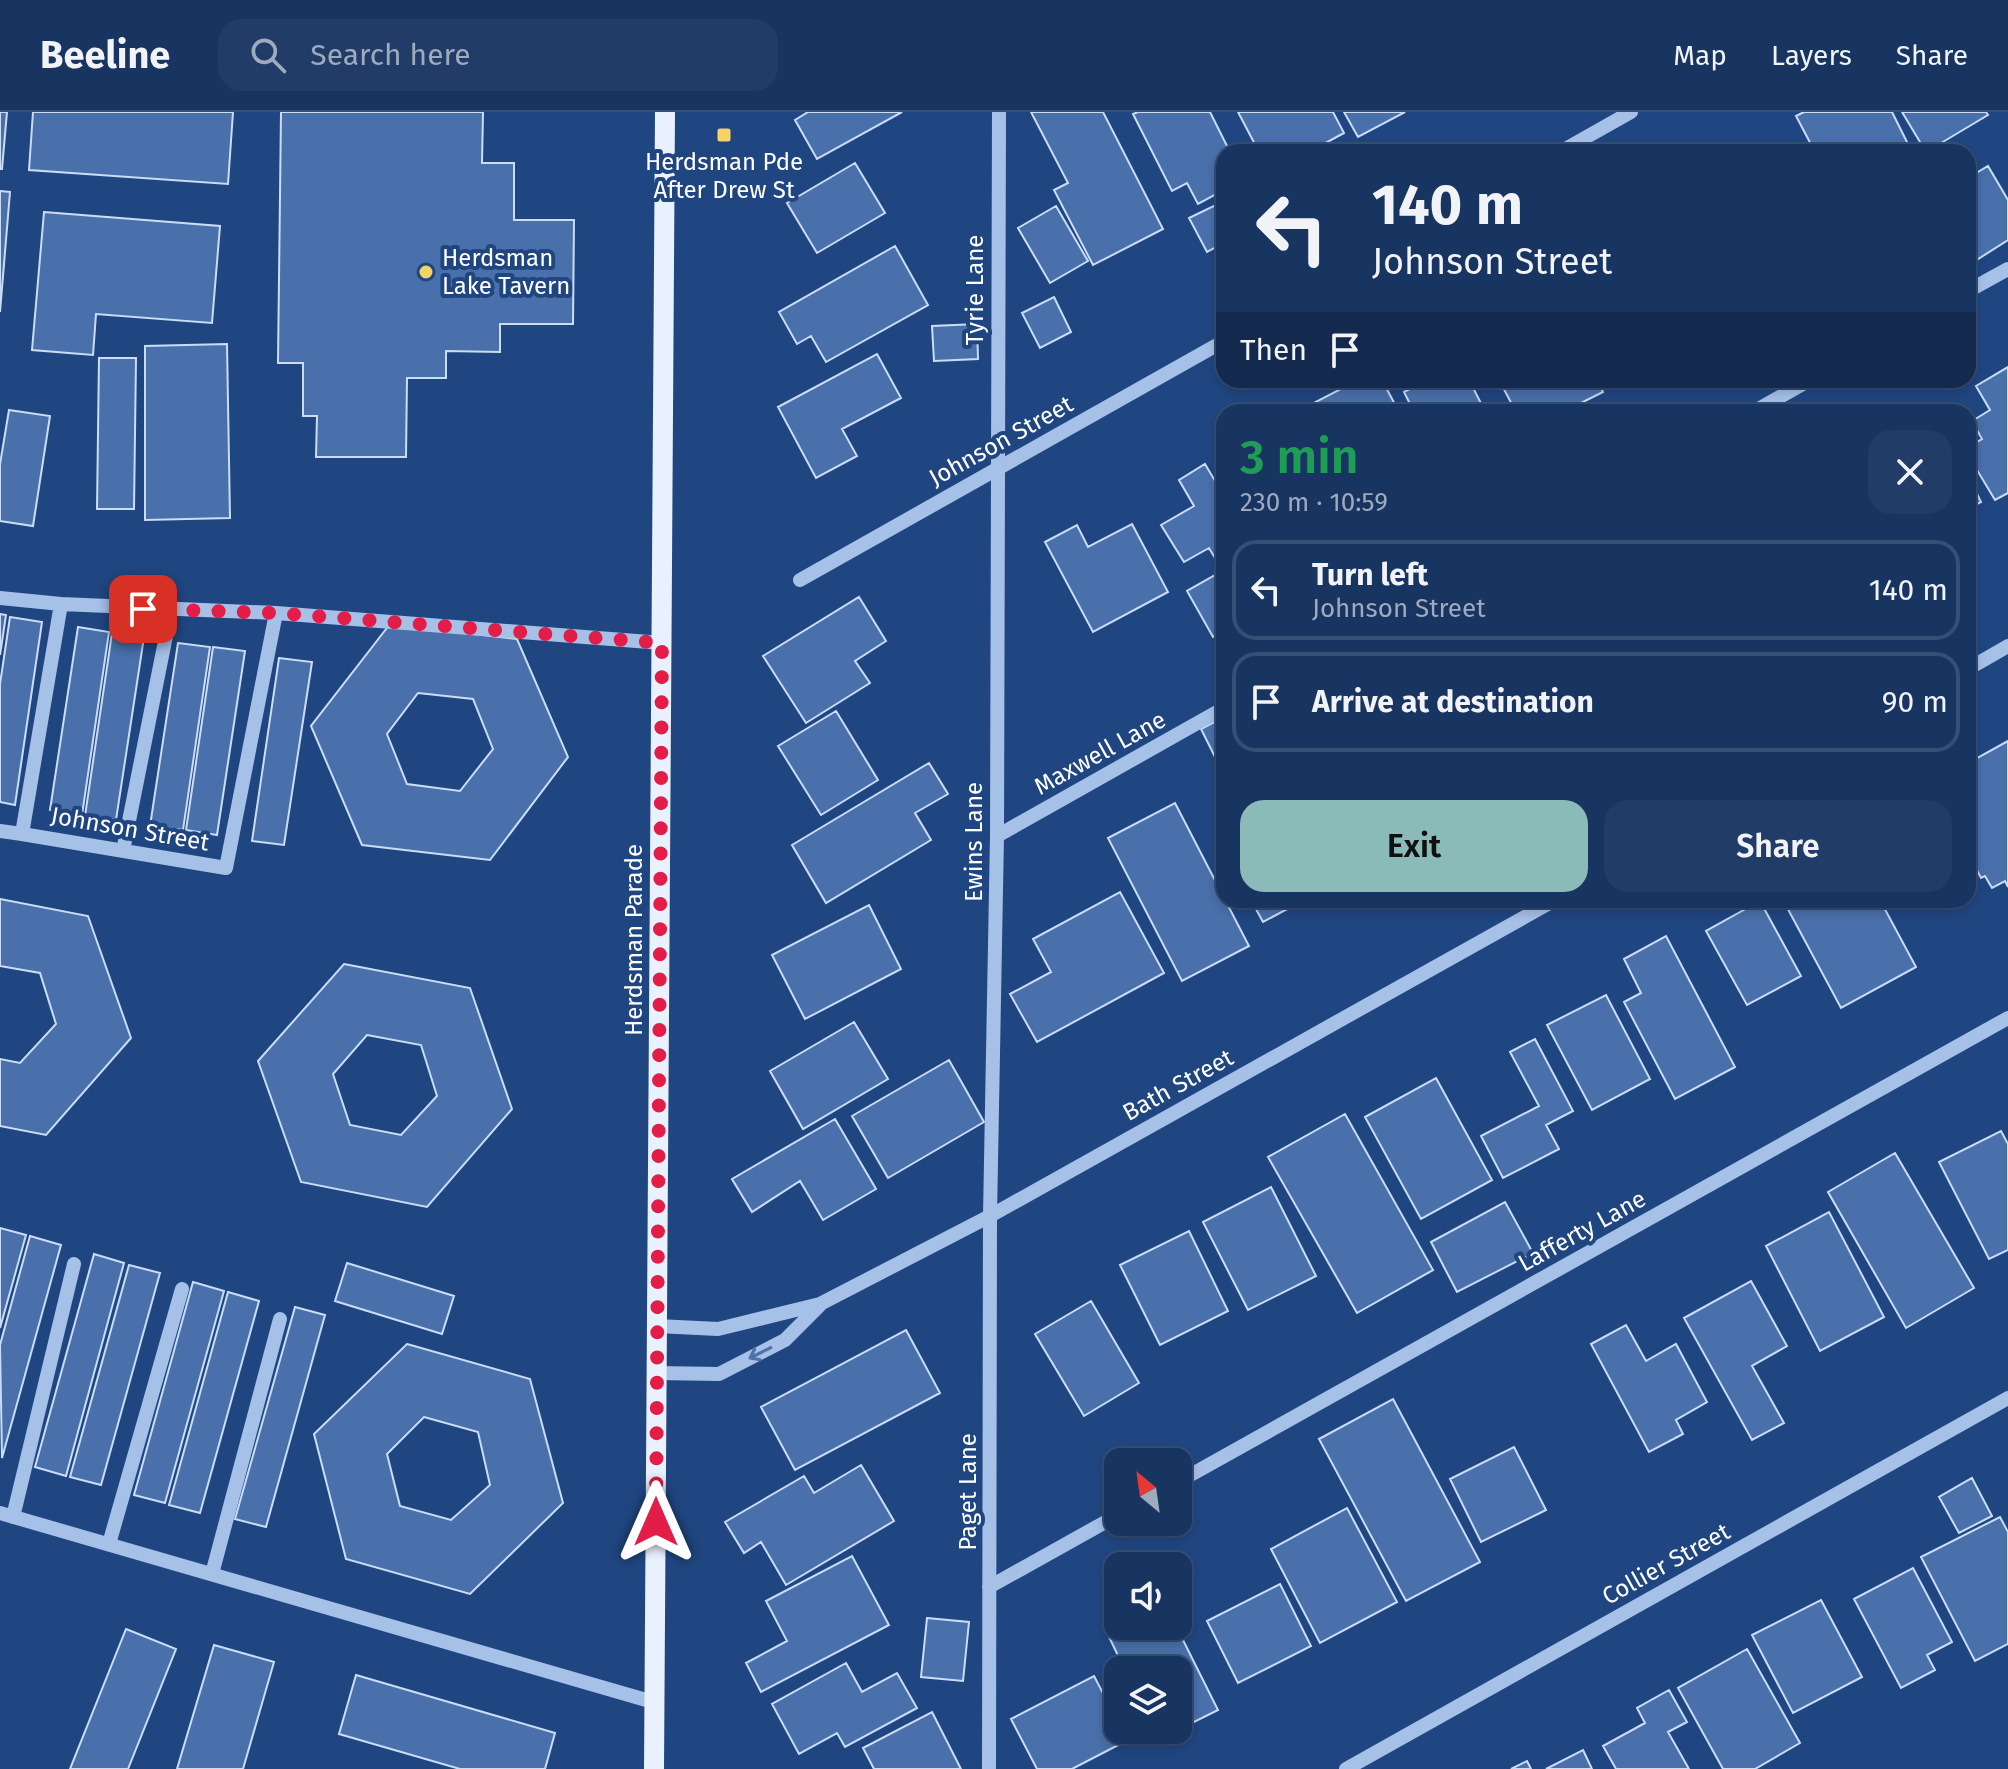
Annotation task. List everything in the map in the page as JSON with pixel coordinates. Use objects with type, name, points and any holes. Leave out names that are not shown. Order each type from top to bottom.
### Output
[{"type":"main road","name":"Herdsman Parade","points":[[654,1769],[665,112]]},
{"type":"street","name":"Tyrie Lane","points":[[996,469],[999,112]]},
{"type":"street","points":[[1574,144],[1631,112]]},
{"type":"street","points":[[1976,287],[2008,269]]},
{"type":"street","name":"Johnson Street","points":[[800,580],[1216,345]]},
{"type":"street","points":[[1767,404],[1796,388]]},
{"type":"street","name":"Ewins Lane","points":[[990,1216],[997,836],[996,469]]},
{"type":"street","points":[[0,598],[171,611],[276,613],[662,643]]},
{"type":"street","name":"Johnson Street","points":[[61,604],[22,834],[226,868],[276,613]]},
{"type":"street","points":[[123,851],[171,611]]},
{"type":"street","points":[[1976,664],[2008,646]]},
{"type":"street","name":"Maxwell Lane","points":[[997,836],[1216,713]]},
{"type":"street","points":[[0,831],[22,834]]},
{"type":"street","name":"Bath Street","points":[[657,1326],[718,1329],[820,1304],[990,1216],[1541,908]]},
{"type":"street","name":"Lafferty Lane","points":[[1192,1474],[2008,1018]]},
{"type":"street","name":"Paget Lane","points":[[989,1769],[990,1216]]},
{"type":"street","points":[[74,1264],[6,1515],[653,1702]]},
{"type":"street","points":[[109,1544],[182,1289]]},
{"type":"street","name":"Bath Street","points":[[657,1373],[719,1374],[785,1340],[820,1304]]},
{"type":"street","points":[[212,1574],[280,1319]]},
{"type":"street","name":"Collier Street","points":[[1346,1769],[2008,1398]]},
{"type":"street","points":[[989,1587],[1104,1523]]},
{"type":"building","points":[[0,112],[7,112],[2,169],[0,169]]},
{"type":"building","points":[[33,112],[233,112],[228,184],[29,170]]},
{"type":"building","name":"Herdsman Lake Tavern","points":[[281,112],[483,112],[482,163],[514,163],[514,220],[574,220],[573,324],[500,324],[500,352],[446,351],[446,378],[407,378],[406,457],[316,457],[317,416],[303,416],[303,363],[278,363]]},
{"type":"building","points":[[808,112],[902,112],[817,159],[795,120]]},
{"type":"building","points":[[1031,112],[1103,112],[1163,229],[1093,265],[1054,190],[1068,183]]},
{"type":"building","points":[[1210,112],[1226,144],[1216,144],[1216,194],[1198,204],[1187,183],[1172,191],[1133,114]]},
{"type":"building","points":[[1238,112],[1333,112],[1344,133],[1324,144],[1255,144]]},
{"type":"building","points":[[1344,112],[1405,112],[1358,137]]},
{"type":"building","points":[[1804,112],[1892,112],[1908,144],[1811,144],[1796,116]]},
{"type":"building","points":[[1902,112],[1986,112],[1988,115],[1939,144],[1921,144]]},
{"type":"building","points":[[855,163],[885,213],[817,253],[787,203]]},
{"type":"building","points":[[1988,166],[2008,200],[2008,240],[1976,260],[1976,173]]},
{"type":"building","points":[[0,191],[10,192],[0,312]]},
{"type":"building","points":[[1216,205],[1216,247],[1207,252],[1189,218]]},
{"type":"building","points":[[1056,206],[1088,261],[1050,283],[1018,228]]},
{"type":"building","points":[[44,212],[220,226],[212,323],[96,314],[93,355],[32,350]]},
{"type":"building","points":[[895,246],[928,305],[826,362],[811,336],[797,344],[779,312]]},
{"type":"building","points":[[1054,297],[1071,332],[1040,348],[1022,313]]},
{"type":"building","points":[[977,324],[978,359],[934,361],[932,326]]},
{"type":"building","points":[[227,344],[230,518],[145,520],[145,346]]},
{"type":"building","points":[[877,354],[901,398],[842,429],[857,456],[816,478],[778,407]]},
{"type":"building","points":[[99,358],[136,358],[134,509],[97,509]]},
{"type":"building","points":[[2008,367],[2008,493],[1995,500],[1976,468],[1976,442],[1982,439],[1976,428],[1976,419],[1990,410],[1976,386]]},
{"type":"building","points":[[1343,388],[1386,388],[1395,404],[1312,404]]},
{"type":"building","points":[[1412,388],[1473,388],[1481,404],[1410,404],[1404,392]]},
{"type":"building","points":[[1503,388],[1601,388],[1603,392],[1579,404],[1512,404]]},
{"type":"building","points":[[9,410],[50,416],[33,526],[0,521],[0,464]]},
{"type":"building","points":[[1205,464],[1216,483],[1216,560],[1209,548],[1184,562],[1161,525],[1194,506],[1179,480]]},
{"type":"building","points":[[1132,524],[1168,592],[1093,632],[1045,542],[1077,525],[1088,547]]},
{"type":"building","points":[[1216,575],[1216,635],[1213,637],[1187,591]]},
{"type":"building","points":[[859,597],[886,641],[855,661],[870,683],[806,723],[763,656]]},
{"type":"building","points":[[0,614],[6,615],[0,655]]},
{"type":"building","points":[[10,617],[42,622],[15,805],[0,802],[0,684]]},
{"type":"building","points":[[390,624],[517,639],[568,757],[490,860],[362,845],[311,726]],"holes":[[[418,693],[473,699],[493,749],[460,791],[407,784],[387,734]]]},
{"type":"building","points":[[78,627],[109,632],[82,815],[50,810]]},
{"type":"building","points":[[112,633],[144,637],[116,820],[85,816]]},
{"type":"building","points":[[178,643],[210,647],[183,830],[150,826]]},
{"type":"building","points":[[213,647],[245,651],[217,835],[186,830]]},
{"type":"building","points":[[279,658],[312,662],[284,845],[252,841]]},
{"type":"building","points":[[836,711],[878,780],[821,815],[778,746]]},
{"type":"building","points":[[1216,721],[1216,759],[1201,729]]},
{"type":"building","points":[[2008,741],[2008,887],[2005,881],[1992,888],[1976,868],[1976,759]]},
{"type":"building","points":[[929,763],[948,794],[915,813],[931,840],[826,903],[792,845]]},
{"type":"building","points":[[1175,803],[1216,882],[1216,908],[1229,908],[1249,946],[1182,981],[1108,838]]},
{"type":"building","points":[[1120,892],[1164,973],[1037,1042],[1010,994],[1051,972],[1033,939]]},
{"type":"building","points":[[0,899],[88,916],[131,1038],[46,1135],[0,1126],[0,1059],[20,1063],[56,1024],[40,973],[0,966]]},
{"type":"building","points":[[869,905],[901,969],[805,1019],[772,955]]},
{"type":"building","points":[[1255,908],[1289,908],[1263,922]]},
{"type":"building","points":[[1747,908],[1764,908],[1801,976],[1747,1005],[1706,931]]},
{"type":"building","points":[[1787,908],[1884,908],[1916,967],[1841,1008]]},
{"type":"building","points":[[1666,936],[1735,1067],[1675,1099],[1624,1002],[1641,993],[1624,959]]},
{"type":"building","points":[[344,964],[470,988],[512,1109],[427,1207],[301,1182],[258,1061]],"holes":[[[367,1035],[421,1045],[437,1096],[401,1135],[350,1125],[333,1074]]]},
{"type":"building","points":[[1606,995],[1650,1079],[1592,1110],[1547,1025]]},
{"type":"building","points":[[854,1022],[888,1079],[803,1129],[770,1071]]},
{"type":"building","points":[[1535,1039],[1573,1111],[1546,1125],[1559,1149],[1503,1178],[1481,1136],[1539,1106],[1510,1052]]},
{"type":"building","points":[[949,1060],[984,1122],[888,1178],[852,1116]]},
{"type":"building","points":[[1436,1078],[1492,1180],[1421,1219],[1365,1117]]},
{"type":"building","points":[[1345,1114],[1433,1270],[1357,1313],[1268,1157]]},
{"type":"building","points":[[835,1119],[876,1189],[823,1220],[800,1181],[752,1212],[732,1179]]},
{"type":"building","points":[[2001,1131],[2008,1144],[2008,1250],[1989,1259],[1939,1162]]},
{"type":"building","points":[[1895,1153],[1974,1288],[1906,1328],[1828,1192]]},
{"type":"building","points":[[1271,1187],[1316,1276],[1248,1310],[1203,1222]]},
{"type":"building","points":[[1505,1202],[1533,1253],[1457,1292],[1431,1242]]},
{"type":"building","points":[[1829,1212],[1884,1317],[1820,1351],[1766,1246]]},
{"type":"building","points":[[0,1228],[26,1235],[0,1328]]},
{"type":"building","points":[[1189,1231],[1228,1311],[1160,1345],[1120,1265]]},
{"type":"building","points":[[30,1236],[61,1245],[2,1458],[0,1345]]},
{"type":"building","points":[[94,1254],[124,1263],[66,1476],[35,1467]]},
{"type":"building","points":[[347,1263],[454,1296],[442,1334],[335,1301]]},
{"type":"building","points":[[129,1265],[160,1273],[101,1485],[70,1477]]},
{"type":"building","points":[[1751,1281],[1787,1346],[1752,1366],[1784,1423],[1752,1440],[1684,1318]]},
{"type":"building","points":[[193,1282],[224,1291],[165,1503],[134,1495]]},
{"type":"building","points":[[228,1292],[259,1301],[200,1513],[169,1505]]},
{"type":"building","points":[[1091,1301],[1139,1383],[1084,1416],[1035,1334]]},
{"type":"building","points":[[295,1307],[325,1315],[266,1527],[235,1519]]},
{"type":"building","points":[[1626,1325],[1646,1361],[1676,1344],[1707,1402],[1676,1420],[1683,1434],[1649,1452],[1591,1344]]},
{"type":"building","points":[[906,1330],[940,1393],[795,1470],[761,1407]]},
{"type":"building","points":[[407,1344],[530,1379],[563,1503],[470,1594],[346,1559],[314,1434]],"holes":[[[424,1417],[478,1432],[490,1485],[451,1520],[400,1506],[387,1454]]]},
{"type":"building","points":[[1393,1399],[1480,1562],[1406,1601],[1319,1439]]},
{"type":"building","points":[[1514,1447],[1546,1510],[1481,1542],[1450,1479]]},
{"type":"building","points":[[861,1465],[894,1521],[786,1585],[761,1542],[744,1553],[725,1522],[804,1476],[814,1493]]},
{"type":"building","points":[[1972,1478],[1992,1516],[1959,1533],[1939,1497]]},
{"type":"building","points":[[1347,1508],[1397,1602],[1320,1643],[1271,1549]]},
{"type":"building","points":[[2000,1517],[2008,1532],[2008,1644],[1975,1661],[1921,1557]]},
{"type":"building","points":[[852,1556],[889,1625],[761,1692],[746,1663],[787,1641],[766,1601]]},
{"type":"building","points":[[1913,1568],[1952,1642],[1927,1655],[1935,1670],[1901,1688],[1854,1599]]},
{"type":"building","points":[[1280,1584],[1311,1646],[1238,1683],[1207,1621]]},
{"type":"building","points":[[1821,1600],[1862,1677],[1793,1713],[1752,1635]]},
{"type":"building","points":[[927,1618],[969,1622],[963,1681],[921,1677]]},
{"type":"building","points":[[126,1629],[176,1649],[128,1769],[70,1769]]},
{"type":"building","points":[[1110,1640],[1183,1640],[1191,1656],[1118,1656]]},
{"type":"building","points":[[214,1645],[274,1662],[243,1769],[177,1769]]},
{"type":"building","points":[[1747,1649],[1800,1743],[1755,1769],[1723,1769],[1678,1688]]},
{"type":"building","points":[[1192,1658],[1218,1710],[1192,1723]]},
{"type":"building","points":[[846,1663],[862,1692],[897,1673],[917,1708],[845,1747],[837,1733],[799,1754],[772,1704]]},
{"type":"building","points":[[356,1675],[555,1733],[545,1769],[460,1769],[339,1734]]},
{"type":"building","points":[[1094,1676],[1104,1695],[1104,1744],[1120,1744],[1072,1769],[1037,1769],[1011,1719]]},
{"type":"building","points":[[1669,1690],[1687,1722],[1668,1732],[1689,1769],[1616,1769],[1603,1746],[1645,1723],[1637,1708]]},
{"type":"building","points":[[932,1712],[961,1769],[874,1769],[863,1748]]},
{"type":"building","points":[[1583,1750],[1592,1769],[1546,1769]]},
{"type":"building","points":[[1527,1761],[1531,1769],[1511,1769]]},
{"type":"place","name":"Herdsman Pde After Drew St","points":[[724,135]]},
{"type":"place","name":"Herdsman Lake Tavern","points":[[426,272]]},
{"type":"route","points":[[143,609],[276,613],[662,643],[656,1522]]}]
